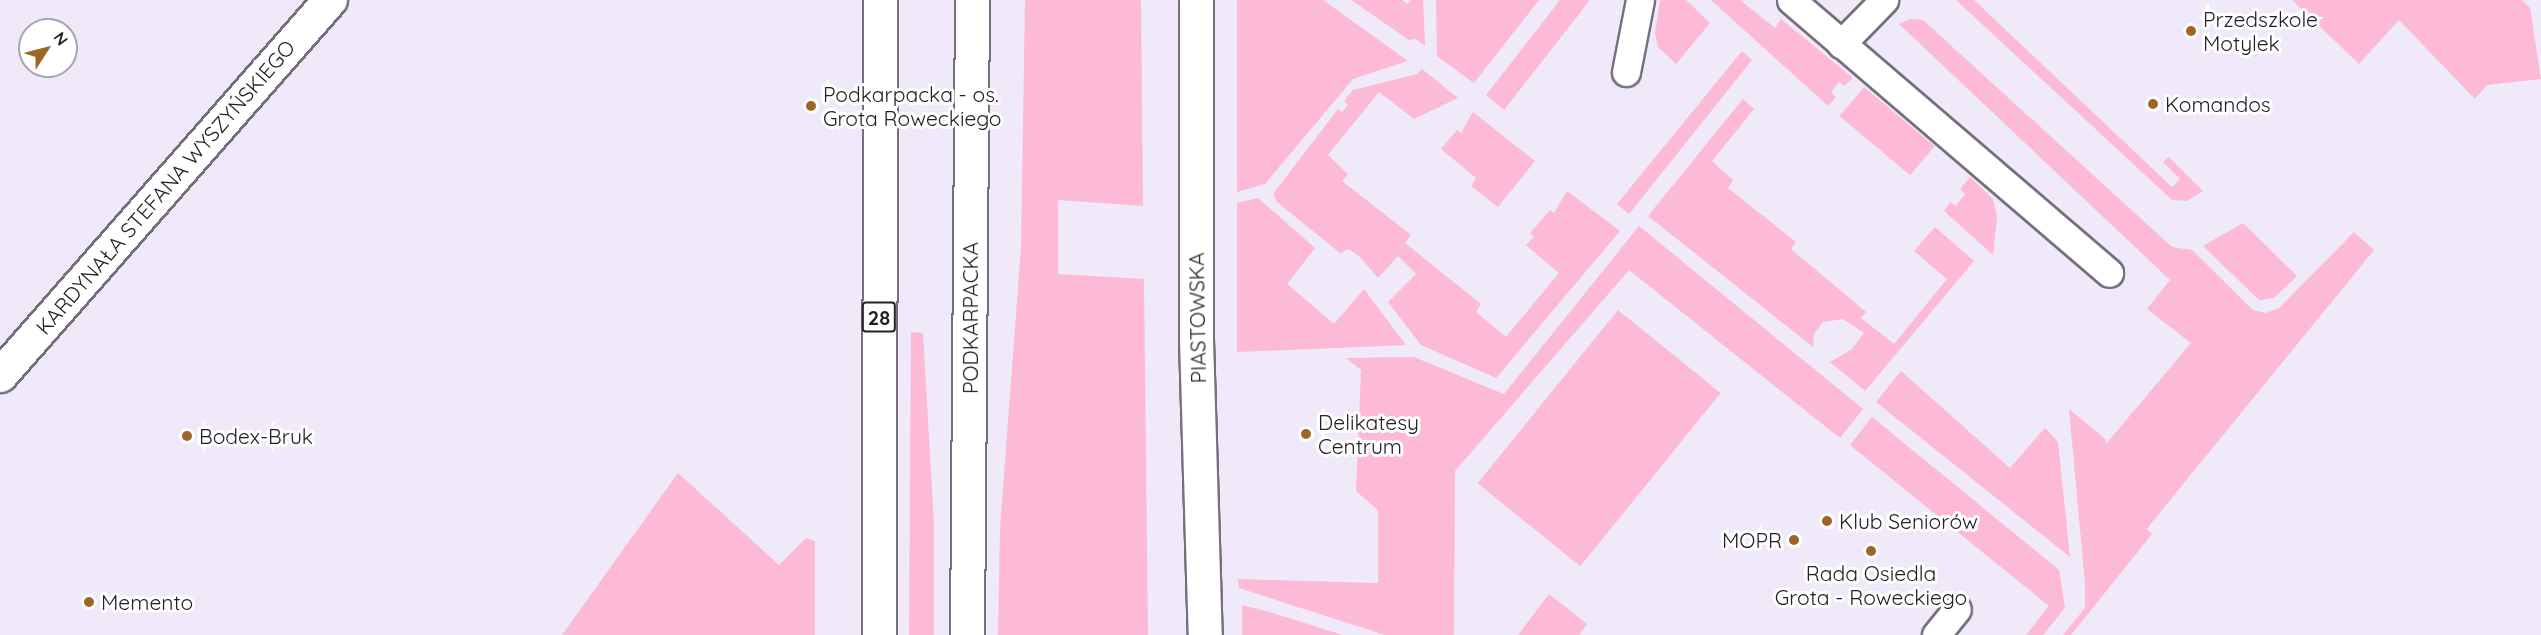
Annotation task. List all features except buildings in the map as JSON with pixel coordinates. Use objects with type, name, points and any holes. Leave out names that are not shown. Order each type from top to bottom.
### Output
[{"type":"main road","name":"KARDYNAŁA STEFANA WYSZYŃSKIEGO","points":[[0,375],[330,0]]},
{"type":"main road","name":"28","points":[[879,635],[880,0]]},
{"type":"main road","name":"PODKARPACKA","points":[[967,635],[972,0]]},
{"type":"main road","name":"PIASTOWSKA","points":[[1196,0],[1196,340],[1205,635]]},
{"type":"lane","points":[[1626,72],[1640,0]]},
{"type":"lane","points":[[1791,0],[2109,273]]},
{"type":"lane","points":[[1841,44],[1884,0]]},
{"type":"lane","points":[[1936,635],[1957,609]]},
{"type":"shaded area","points":[[1025,0],[1141,0],[1143,206],[1058,200],[1058,274],[1144,279],[1148,635],[998,635],[1000,528],[1021,248]]},
{"type":"shaded area","points":[[1237,0],[1323,0],[1408,61],[1353,79],[1265,184],[1237,192]]},
{"type":"shaded area","points":[[1351,0],[1402,0],[1407,4],[1411,0],[1423,0],[1425,46],[1416,39],[1409,40]]},
{"type":"shaded area","points":[[1436,0],[1539,0],[1474,83],[1437,56]]},
{"type":"shaded area","points":[[1560,0],[1590,0],[1504,110],[1486,95]]},
{"type":"shaded area","points":[[1660,0],[1686,0],[1710,23],[1676,64],[1658,47],[1655,33]]},
{"type":"shaded area","points":[[1711,0],[1740,0],[1775,28],[1781,19],[1853,78],[1844,86],[1839,82],[1831,92],[1836,97],[1828,106]]},
{"type":"shaded area","points":[[1956,0],[1974,0],[2172,187],[2180,179],[2163,162],[2169,157],[2203,191],[2187,201],[2172,200]]},
{"type":"shaded area","points":[[2292,0],[2522,0],[2530,8],[2541,79],[2487,85],[2475,99],[2399,20],[2359,64]]},
{"type":"shaded area","points":[[1911,19],[1923,20],[2172,247],[2192,250],[2253,310],[2266,313],[2279,308],[2354,232],[2374,250],[2153,521],[2147,529],[2152,534],[2071,635],[2063,635],[2085,608],[2085,584],[2069,409],[2105,439],[2106,444],[2191,343],[2147,309],[2170,280],[1899,24]]},
{"type":"shaded area","points":[[1742,51],[1752,60],[1629,214],[1617,204]]},
{"type":"shaded area","points":[[1422,69],[1458,98],[1414,119],[1379,92],[1328,155],[1348,174],[1342,181],[1411,235],[1405,243],[1481,304],[1476,312],[1506,337],[1559,273],[1526,245],[1534,237],[1530,233],[1550,210],[1554,213],[1567,191],[1620,231],[1496,378],[1421,345],[1388,302],[1416,274],[1398,256],[1378,278],[1360,257],[1349,249],[1340,253],[1277,202],[1273,194],[1338,109],[1342,112],[1348,105],[1344,101],[1353,90],[1417,74]]},
{"type":"shaded area","points":[[1864,87],[1934,146],[1910,175],[1840,116]]},
{"type":"shaded area","points":[[1743,99],[1754,109],[1712,161],[1733,180],[1728,188],[1796,242],[1791,249],[1866,312],[1861,318],[1894,344],[1947,279],[1914,251],[1935,227],[1974,261],[1865,391],[1830,362],[1852,349],[1864,333],[1843,319],[1823,322],[1814,334],[1813,347],[1648,216]]},
{"type":"shaded area","points":[[1473,112],[1535,161],[1498,207],[1471,186],[1476,178],[1441,149],[1457,130],[1461,133]]},
{"type":"shaded area","points":[[1970,177],[1993,199],[1997,217],[1993,255],[1944,211],[1950,202],[1956,206],[1965,194],[1960,189]]},
{"type":"shaded area","points":[[1258,198],[1315,248],[1287,284],[1334,324],[1364,289],[1406,345],[1237,352],[1237,203]]},
{"type":"shaded area","points":[[2243,223],[2297,276],[2274,298],[2259,300],[2203,246]]},
{"type":"shaded area","points":[[1639,226],[1863,409],[1840,438],[1629,270],[1455,471],[1454,635],[1385,635],[1239,588],[1238,579],[1378,583],[1378,510],[1356,491],[1361,370],[1346,358],[1414,357],[1504,394]]},
{"type":"shaded area","points":[[1618,310],[1721,393],[1580,566],[1478,483]]},
{"type":"shaded area","points":[[911,332],[923,333],[934,524],[934,635],[909,635]]},
{"type":"shaded area","points":[[1901,371],[2010,468],[2045,428],[2058,442],[2070,557],[1876,402]]},
{"type":"shaded area","points":[[1872,417],[2059,570],[2065,608],[2043,635],[2026,635],[2049,606],[1850,445]]},
{"type":"shaded area","points":[[678,473],[779,565],[806,538],[815,541],[815,635],[562,635]]},
{"type":"shaded area","points":[[1549,594],[1587,624],[1579,635],[1518,635]]},
{"type":"shaded area","points":[[1242,605],[1266,611],[1343,635],[1242,635]]},
{"type":"place","name":"Przedszkole Motylek","points":[[2191,31]]},
{"type":"place","name":"Komandos","points":[[2153,104]]},
{"type":"place","name":"Podkarpacka - os. Grota Roweckiego","points":[[811,106]]},
{"type":"place","name":"Delikatesy Centrum","points":[[1306,434]]},
{"type":"place","name":"Bodex-Bruk","points":[[187,436]]},
{"type":"place","name":"Klub Seniorów","points":[[1827,521]]},
{"type":"place","name":"MOPR","points":[[1794,540]]},
{"type":"place","name":"Rada Osiedla Grota - Roweckiego","points":[[1871,551]]},
{"type":"place","name":"Memento","points":[[89,602]]}]
